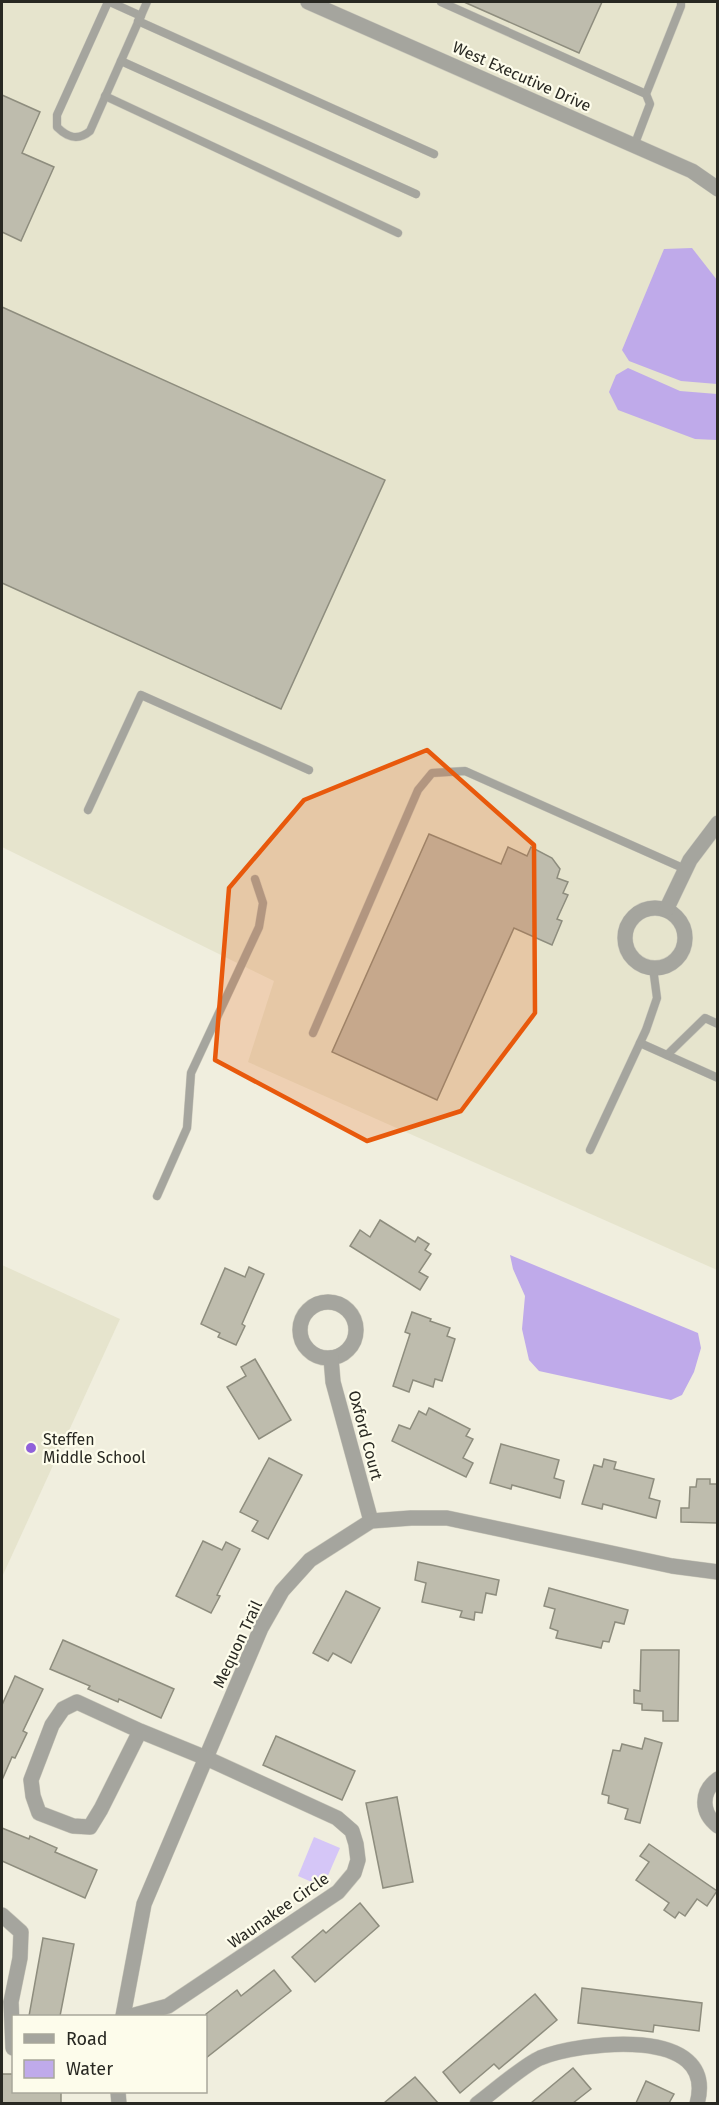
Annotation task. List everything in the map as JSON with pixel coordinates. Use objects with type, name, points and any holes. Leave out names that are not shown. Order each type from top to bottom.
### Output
[{"type":"street","name":"West Executive Drive","points":[[308,2],[692,171],[717,189]]},
{"type":"street","points":[[666,910],[690,860],[717,823]]},
{"type":"street","points":[[645,909],[666,910],[674,915],[684,930],[683,949],[671,963],[662,967],[643,966],[634,960],[624,942],[629,921],[645,909]]},
{"type":"street","name":"Oxford Court","points":[[331,1358],[335,1392],[371,1521]]},
{"type":"street","name":"Mequon Trail","points":[[123,2015],[144,1904],[261,1628],[282,1591],[310,1560],[371,1521],[447,1518],[672,1566],[717,1572]]},
{"type":"street","name":"Waunakee Circle","points":[[135,2015],[168,2006],[338,1892],[354,1873],[358,1860],[352,1831],[337,1818],[77,1702],[63,1709],[52,1725],[31,1780],[33,1796],[39,1813],[73,1826],[90,1827],[140,1731]]},
{"type":"street","points":[[717,1779],[709,1787],[704,1803],[710,1820],[717,1826]]},
{"type":"street","points":[[2,1915],[21,1932],[20,1958],[10,2002],[9,2048]]},
{"type":"street","points":[[477,2103],[538,2059],[568,2050],[603,2045],[653,2046],[684,2055],[696,2066],[701,2082],[697,2103]]},
{"type":"lane","points":[[147,2],[140,19],[90,131],[80,138],[63,133],[57,127],[57,115],[109,2],[140,19],[434,154]]},
{"type":"lane","points":[[441,2],[646,94]]},
{"type":"lane","points":[[634,146],[650,104],[646,94],[681,2]]},
{"type":"lane","points":[[121,61],[416,195]]},
{"type":"lane","points":[[105,96],[398,232]]},
{"type":"lane","points":[[88,810],[141,694],[309,770]]},
{"type":"lane","points":[[313,1033],[418,790],[432,773],[465,771],[685,869]]},
{"type":"lane","points":[[157,1196],[187,1128],[191,1073],[260,927],[262,903],[255,879]]},
{"type":"lane","points":[[590,1150],[640,1043],[657,998],[653,968]]},
{"type":"lane","points":[[667,1055],[705,1018],[717,1024]]},
{"type":"lane","points":[[640,1043],[717,1078]]},
{"type":"highlighted area","points":[[427,750],[534,845],[535,1013],[461,1111],[367,1141],[215,1060],[229,888],[304,800]]},
{"type":"shaded area","points":[[2,2],[717,2],[717,1270],[248,1062],[274,981],[2,847]]},
{"type":"shaded area","name":"Steffen Middle School","points":[[2,1265],[120,1319],[2,1577]]},
{"type":"shaded area","points":[[314,1837],[340,1848],[323,1887],[298,1876]]},
{"type":"water","points":[[692,248],[717,280],[717,384],[681,381],[629,361],[622,350],[664,249]]},
{"type":"water","points":[[628,368],[680,391],[717,394],[717,440],[695,439],[618,410],[609,392],[616,375]]},
{"type":"water","points":[[510,1255],[698,1333],[701,1348],[694,1372],[682,1395],[671,1400],[539,1371],[529,1360],[522,1329],[525,1296],[513,1269]]},
{"type":"building","points":[[464,2],[602,2],[579,53]]},
{"type":"building","points":[[2,95],[40,112],[22,153],[54,167],[21,241],[2,232]]},
{"type":"building","points":[[2,307],[385,480],[281,709],[2,583]]},
{"type":"building","points":[[429,834],[501,864],[508,847],[527,856],[531,847],[552,858],[560,869],[557,878],[568,882],[563,893],[568,895],[557,919],[562,921],[552,945],[514,928],[437,1100],[332,1052]]},
{"type":"building","points":[[380,1220],[415,1242],[418,1237],[429,1244],[425,1250],[431,1254],[419,1272],[428,1277],[420,1290],[350,1246],[360,1230],[370,1237]]},
{"type":"building","points":[[249,1267],[264,1274],[242,1324],[245,1326],[236,1345],[218,1337],[220,1333],[201,1324],[225,1268],[245,1277]]},
{"type":"building","points":[[412,1312],[450,1328],[447,1336],[455,1339],[442,1381],[435,1379],[433,1387],[413,1380],[409,1392],[393,1386],[410,1334],[405,1332]]},
{"type":"building","points":[[255,1359],[291,1420],[259,1439],[227,1387],[246,1376],[241,1367]]},
{"type":"building","points":[[429,1408],[470,1429],[466,1436],[473,1439],[463,1458],[473,1463],[466,1477],[392,1441],[399,1425],[410,1429],[419,1411],[426,1415]]},
{"type":"building","points":[[501,1444],[559,1460],[554,1478],[564,1481],[560,1498],[512,1485],[511,1489],[490,1483]]},
{"type":"building","points":[[269,1458],[302,1475],[268,1539],[252,1531],[258,1521],[240,1512]]},
{"type":"building","points":[[604,1459],[616,1462],[614,1469],[654,1479],[649,1498],[660,1501],[656,1518],[603,1504],[602,1509],[582,1504],[594,1465],[602,1467]]},
{"type":"building","points":[[697,1479],[710,1479],[710,1484],[717,1484],[717,1523],[681,1522],[681,1508],[689,1508],[690,1487],[696,1487]]},
{"type":"building","points":[[203,1541],[222,1550],[226,1542],[240,1549],[217,1595],[220,1596],[211,1613],[176,1596]]},
{"type":"building","points":[[418,1562],[499,1580],[496,1595],[486,1593],[482,1613],[475,1612],[474,1620],[460,1617],[462,1611],[422,1602],[426,1583],[415,1580]]},
{"type":"building","points":[[549,1588],[628,1610],[624,1624],[615,1622],[609,1642],[603,1641],[601,1648],[556,1638],[558,1631],[550,1628],[555,1609],[544,1606]]},
{"type":"building","points":[[346,1591],[380,1608],[351,1663],[333,1653],[328,1661],[313,1653]]},
{"type":"building","points":[[63,1640],[174,1689],[161,1718],[119,1699],[118,1702],[88,1689],[90,1686],[50,1669]]},
{"type":"building","points":[[641,1650],[679,1650],[678,1721],[663,1721],[663,1711],[642,1710],[642,1704],[634,1703],[634,1690],[640,1691]]},
{"type":"building","points":[[15,1676],[43,1689],[23,1731],[27,1733],[15,1758],[12,1757],[2,1780],[2,1705]]},
{"type":"building","points":[[276,1736],[355,1771],[342,1800],[263,1765]]},
{"type":"building","points":[[645,1738],[662,1743],[640,1823],[625,1819],[628,1809],[608,1803],[609,1796],[602,1794],[613,1750],[620,1751],[622,1744],[642,1749]]},
{"type":"building","points":[[397,1797],[413,1882],[383,1888],[366,1803]]},
{"type":"building","points":[[2,1828],[29,1839],[30,1836],[57,1848],[55,1852],[97,1870],[85,1898],[2,1861]]},
{"type":"building","points":[[649,1844],[717,1891],[707,1906],[697,1899],[685,1916],[679,1912],[675,1918],[664,1910],[669,1903],[636,1880],[649,1862],[640,1856]]},
{"type":"building","points":[[360,1903],[379,1926],[315,1982],[292,1957],[323,1930],[326,1933]]},
{"type":"building","points":[[43,1938],[74,1944],[60,2015],[29,2015]]},
{"type":"building","points":[[274,1970],[291,1991],[207,2057],[206,2014],[237,1990],[241,1996]]},
{"type":"building","points":[[582,1988],[702,2003],[699,2031],[654,2025],[653,2032],[578,2023]]},
{"type":"building","points":[[535,1994],[557,2020],[499,2069],[494,2064],[460,2093],[443,2072]]},
{"type":"building","points":[[573,2068],[591,2089],[573,2103],[531,2103]]},
{"type":"building","points":[[2,2074],[12,2074],[12,2093],[61,2093],[61,2103],[2,2103]]},
{"type":"building","points":[[415,2077],[438,2103],[384,2103]]},
{"type":"building","points":[[646,2081],[674,2094],[669,2103],[636,2103]]},
{"type":"place","name":"Steffen Middle School","points":[[31,1448]]}]
